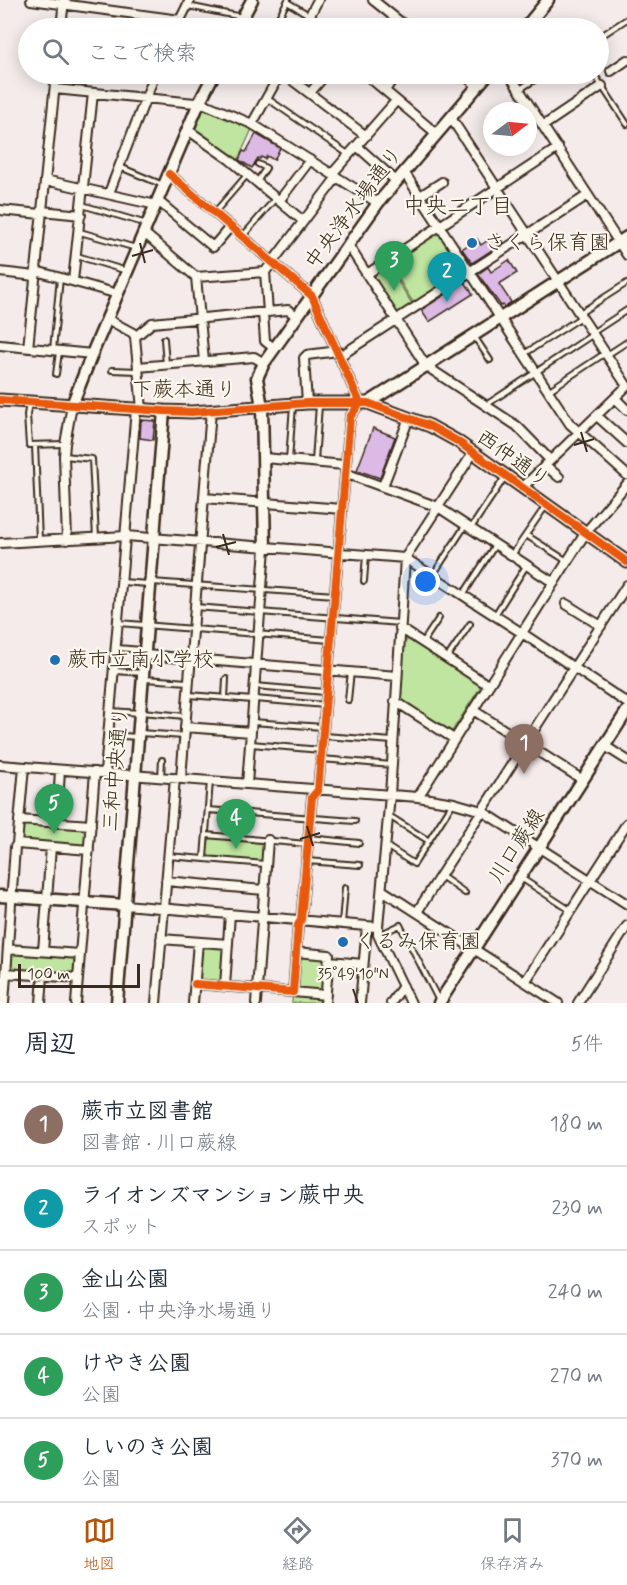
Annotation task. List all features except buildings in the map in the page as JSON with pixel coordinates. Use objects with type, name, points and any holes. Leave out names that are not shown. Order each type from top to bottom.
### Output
[{"type":"street","points":[[32,0],[63,2],[167,18]]},
{"type":"street","points":[[243,17],[252,0]]},
{"type":"street","points":[[309,18],[318,0]]},
{"type":"street","points":[[533,18],[548,0]]},
{"type":"street","points":[[376,1],[396,18]]},
{"type":"street","points":[[62,18],[63,2]]},
{"type":"street","points":[[181,18],[189,3]]},
{"type":"street","points":[[611,70],[627,60]]},
{"type":"street","points":[[28,348],[55,84]]},
{"type":"street","points":[[109,193],[151,84]]},
{"type":"street","points":[[67,540],[64,456],[72,405],[127,271],[209,84]]},
{"type":"street","points":[[252,124],[276,84]]},
{"type":"street","points":[[297,84],[366,136]]},
{"type":"street","points":[[310,93],[318,84]]},
{"type":"street","points":[[376,84],[437,134]]},
{"type":"street","points":[[384,90],[389,84]]},
{"type":"street","points":[[516,84],[588,195],[623,240],[627,255]]},
{"type":"street","name":"中央浄水場通り","points":[[266,548],[262,407],[257,378],[264,363],[378,203],[478,86]]},
{"type":"street","points":[[543,126],[602,86]]},
{"type":"street","points":[[55,89],[205,104],[252,124],[378,203]]},
{"type":"street","points":[[74,281],[93,93]]},
{"type":"street","points":[[275,348],[265,341],[265,272],[349,155],[396,100]]},
{"type":"street","points":[[451,118],[627,386],[522,488]]},
{"type":"street","points":[[188,130],[247,174],[303,221]]},
{"type":"street","points":[[357,146],[396,181]]},
{"type":"street","points":[[367,274],[558,148]]},
{"type":"street","points":[[277,200],[310,160]]},
{"type":"street","points":[[404,172],[570,424],[627,475]]},
{"type":"street","points":[[169,174],[312,296],[364,403]]},
{"type":"street","points":[[45,180],[157,203],[213,247],[230,227]]},
{"type":"street","points":[[420,196],[442,182]]},
{"type":"street","points":[[308,403],[304,358],[307,355],[339,354],[396,320],[588,195]]},
{"type":"street","points":[[0,210],[81,215]]},
{"type":"street","points":[[146,229],[196,277],[204,361]]},
{"type":"street","points":[[293,992],[312,797],[318,790],[350,417],[364,403],[623,240]]},
{"type":"street","points":[[348,245],[426,366],[518,426],[559,477]]},
{"type":"street","points":[[0,272],[36,273],[60,277],[118,294]]},
{"type":"street","points":[[196,277],[265,272]]},
{"type":"street","points":[[135,337],[152,323],[288,310],[298,316]]},
{"type":"street","points":[[105,772],[139,409],[135,337],[133,333],[107,319]]},
{"type":"street","points":[[0,345],[92,354]]},
{"type":"street","points":[[138,369],[166,364],[254,357],[264,363]]},
{"type":"street","points":[[615,398],[627,410]]},
{"type":"street","name":"下蕨本通り","points":[[0,400],[164,411],[211,411],[308,403],[364,403]]},
{"type":"street","name":"西仲通り","points":[[364,403],[409,418],[457,441],[627,562]]},
{"type":"street","name":"三和中央通り","points":[[117,1003],[164,411]]},
{"type":"street","points":[[156,1003],[168,856],[185,732],[211,411]]},
{"type":"street","points":[[597,416],[627,443]]},
{"type":"street","points":[[383,486],[409,418]]},
{"type":"street","points":[[411,1003],[378,931],[390,795],[405,558],[473,453]]},
{"type":"street","points":[[264,458],[315,461],[345,469],[438,507],[554,583]]},
{"type":"street","points":[[417,797],[586,532],[627,484]]},
{"type":"street","points":[[204,498],[342,509]]},
{"type":"street","points":[[0,543],[126,536],[405,558],[627,703]]},
{"type":"street","points":[[247,784],[266,548]]},
{"type":"street","points":[[417,912],[627,585]]},
{"type":"street","points":[[566,604],[601,626]]},
{"type":"street","points":[[400,626],[488,685]]},
{"type":"street","points":[[145,653],[397,676]]},
{"type":"street","points":[[395,701],[454,739]]},
{"type":"street","points":[[473,710],[583,780]]},
{"type":"street","name":"川口蕨線","points":[[440,1003],[627,711]]},
{"type":"street","points":[[185,732],[251,732]]},
{"type":"street","points":[[605,746],[627,760]]},
{"type":"street","points":[[0,765],[417,797],[454,802],[482,811],[627,904]]},
{"type":"street","points":[[4,1003],[15,847],[24,767]]},
{"type":"street","points":[[57,822],[60,770]]},
{"type":"street","points":[[76,1003],[95,772]]},
{"type":"street","points":[[19,820],[91,825]]},
{"type":"street","points":[[525,982],[627,823]]},
{"type":"street","points":[[256,1003],[268,840]]},
{"type":"street","points":[[17,844],[89,850]]},
{"type":"street","points":[[43,951],[51,847]]},
{"type":"street","points":[[166,881],[264,890]]},
{"type":"street","points":[[382,890],[558,1003]]},
{"type":"street","points":[[0,896],[342,923],[367,926],[378,931]]},
{"type":"street","points":[[225,986],[230,914]]},
{"type":"street","points":[[360,1003],[367,926]]},
{"type":"street","points":[[578,1003],[627,926]]},
{"type":"street","points":[[161,939],[228,944]]},
{"type":"street","points":[[193,1003],[198,942]]},
{"type":"street","points":[[8,949],[80,954]]},
{"type":"street","points":[[195,984],[293,992],[326,999],[329,955],[296,952]]},
{"type":"street","points":[[329,961],[363,964]]},
{"type":"street","points":[[6,973],[78,978]]},
{"type":"street","points":[[41,1003],[43,976]]},
{"type":"street","points":[[391,1003],[403,986]]},
{"type":"lane","points":[[279,18],[287,1],[310,15]]},
{"type":"lane","points":[[189,3],[243,17]]},
{"type":"lane","points":[[609,31],[627,19]]},
{"type":"lane","points":[[520,89],[528,84]]},
{"type":"lane","points":[[602,86],[627,124]]},
{"type":"lane","points":[[267,98],[349,155]]},
{"type":"lane","points":[[257,183],[266,168],[258,164]]},
{"type":"lane","points":[[119,166],[164,186]]},
{"type":"lane","points":[[214,213],[247,174]]},
{"type":"lane","points":[[242,237],[277,200]]},
{"type":"lane","points":[[82,205],[146,229]]},
{"type":"lane","points":[[79,231],[137,248]]},
{"type":"lane","points":[[76,256],[127,271]]},
{"type":"lane","points":[[56,374],[60,277]]},
{"type":"lane","points":[[524,354],[627,283]]},
{"type":"lane","points":[[486,405],[627,310]]},
{"type":"lane","points":[[473,335],[490,360]]},
{"type":"lane","points":[[164,339],[166,364]]},
{"type":"lane","points":[[548,391],[627,342]]},
{"type":"lane","points":[[112,370],[138,369]]},
{"type":"lane","points":[[29,402],[27,415],[29,445],[65,444]]},
{"type":"lane","points":[[315,461],[319,403]]},
{"type":"lane","points":[[289,460],[293,404]]},
{"type":"lane","points":[[35,445],[39,541]]},
{"type":"lane","points":[[64,456],[92,459],[96,538]]},
{"type":"lane","points":[[433,576],[506,476]]},
{"type":"lane","points":[[512,556],[546,505]]},
{"type":"lane","points":[[526,535],[568,561]]},
{"type":"lane","points":[[463,595],[495,545]]},
{"type":"lane","points":[[364,581],[366,555]]},
{"type":"lane","points":[[495,615],[527,565]]},
{"type":"lane","points":[[122,582],[335,595]]},
{"type":"lane","points":[[195,607],[400,626]]},
{"type":"lane","points":[[423,643],[439,618]]},
{"type":"lane","points":[[118,623],[332,640]]},
{"type":"lane","points":[[447,659],[470,624]]},
{"type":"lane","points":[[116,648],[145,653]]},
{"type":"lane","points":[[114,670],[189,682]]},
{"type":"lane","points":[[348,700],[351,672]]},
{"type":"lane","points":[[225,698],[226,679]]},
{"type":"lane","points":[[254,686],[327,692]]},
{"type":"lane","points":[[188,694],[326,705]]},
{"type":"lane","points":[[111,711],[186,716]]},
{"type":"lane","points":[[252,722],[393,741]]},
{"type":"lane","points":[[108,735],[185,732]]},
{"type":"lane","points":[[250,744],[392,765]]},
{"type":"lane","points":[[161,777],[162,760]]},
{"type":"lane","points":[[204,858],[210,781]]},
{"type":"lane","points":[[386,846],[414,864],[454,802]]},
{"type":"lane","points":[[208,810],[355,821]]},
{"type":"lane","points":[[388,816],[429,841]]},
{"type":"lane","points":[[206,835],[359,843]]},
{"type":"lane","points":[[168,856],[266,864]]},
{"type":"lane","points":[[306,861],[360,865]]},
{"type":"lane","points":[[441,876],[465,893]]},
{"type":"lane","points":[[520,877],[571,910]]},
{"type":"lane","points":[[342,923],[345,888]]},
{"type":"lane","points":[[378,931],[400,925],[440,1003]]},
{"type":"green space","points":[[204,108],[252,129],[237,162],[194,132]]},
{"type":"green space","points":[[437,232],[442,233],[465,269],[414,304],[389,264]]},
{"type":"green space","points":[[388,266],[413,305],[400,313],[397,313],[374,278],[376,273]]},
{"type":"green space","points":[[409,639],[479,684],[480,688],[451,733],[399,699],[403,643]]},
{"type":"green space","points":[[23,824],[84,827],[86,829],[85,846],[23,842],[21,840]]},
{"type":"green space","points":[[211,838],[262,843],[265,845],[264,860],[210,857],[207,854],[208,840]]},
{"type":"green space","points":[[205,945],[224,947],[223,982],[201,982],[200,980],[202,947]]},
{"type":"green space","points":[[14,952],[71,957],[74,959],[73,975],[12,971]]},
{"type":"green space","points":[[296,952],[329,955],[325,1003],[292,1003]]},
{"type":"cycle path","points":[[169,174],[312,296],[360,403],[350,417],[318,790],[312,797],[293,992],[195,984]]},
{"type":"cycle path","points":[[0,400],[192,412],[307,403],[368,403],[430,426],[457,441],[627,562]]},
{"type":"place","name":"さくら保育園","points":[[472,243]]},
{"type":"place","name":"金山公園","points":[[394,291]]},
{"type":"place","name":"ライオンズマンション蕨中央","points":[[447,302]]},
{"type":"place","name":"蕨市立南小学校","points":[[55,660]]},
{"type":"place","name":"蕨市立図書館","points":[[524,774]]},
{"type":"place","name":"しいのき公園","points":[[54,834]]},
{"type":"place","name":"けやき公園","points":[[236,849]]},
{"type":"place","name":"くるみ保育園","points":[[343,942]]},
{"type":"district","name":"中央二丁目","points":[[458,207]]}]
